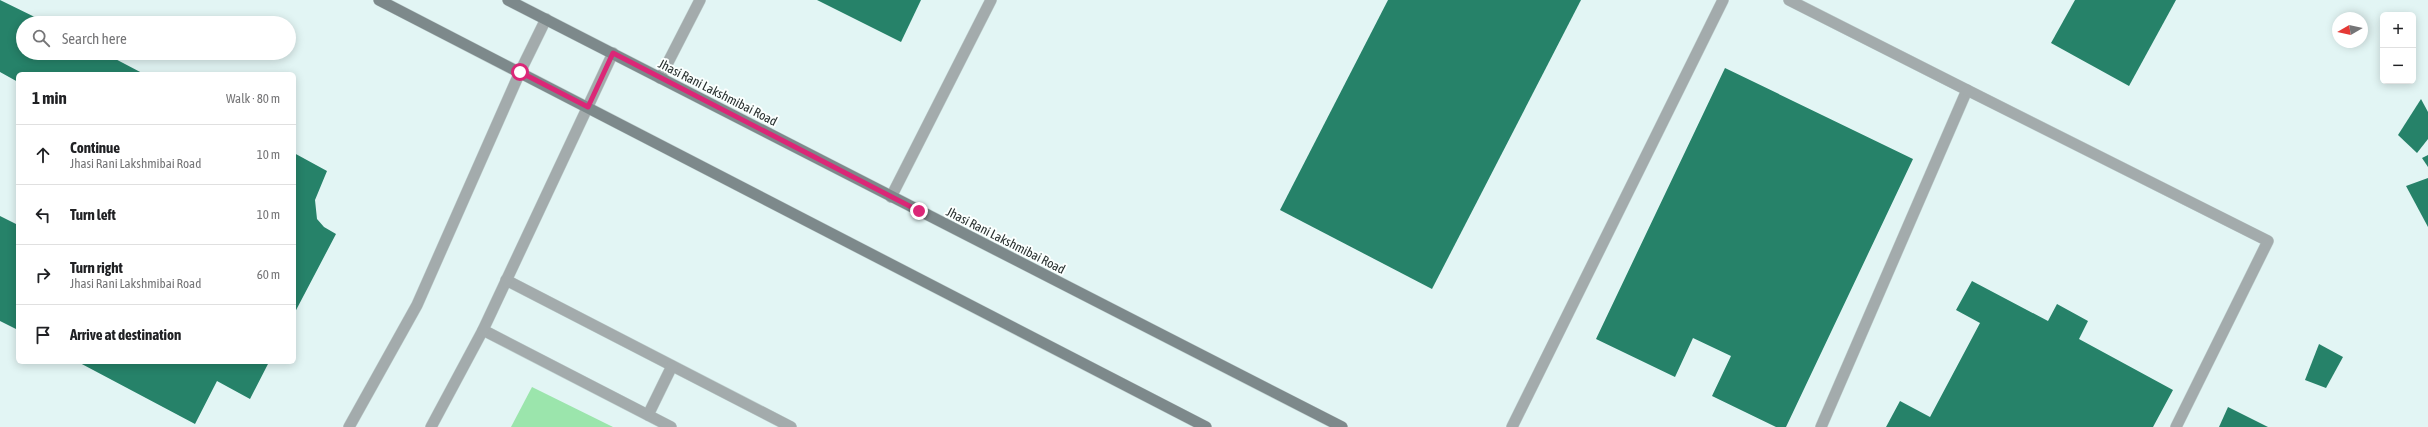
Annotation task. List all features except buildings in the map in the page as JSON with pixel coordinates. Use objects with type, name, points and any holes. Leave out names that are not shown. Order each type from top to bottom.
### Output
[{"type":"main road","points":[[379,0],[1206,427]]},
{"type":"main road","name":"Jhasi Rani Lakshmibai Road","points":[[508,0],[1342,427]]},
{"type":"street","points":[[660,78],[700,0]]},
{"type":"street","points":[[892,197],[990,0]]},
{"type":"street","points":[[1512,427],[1723,0]]},
{"type":"street","points":[[1789,0],[2268,241],[2176,427]]},
{"type":"street","points":[[349,427],[417,305],[520,72],[546,19]]},
{"type":"street","points":[[432,427],[483,330],[613,53]]},
{"type":"street","points":[[1821,427],[1966,90]]},
{"type":"street","points":[[506,280],[791,427]]},
{"type":"street","points":[[483,330],[671,427]]},
{"type":"street","points":[[648,415],[672,366]]},
{"type":"green space","points":[[532,387],[613,427],[511,427]]},
{"type":"route","points":[[520,72],[588,107],[613,53],[919,211]]}]
